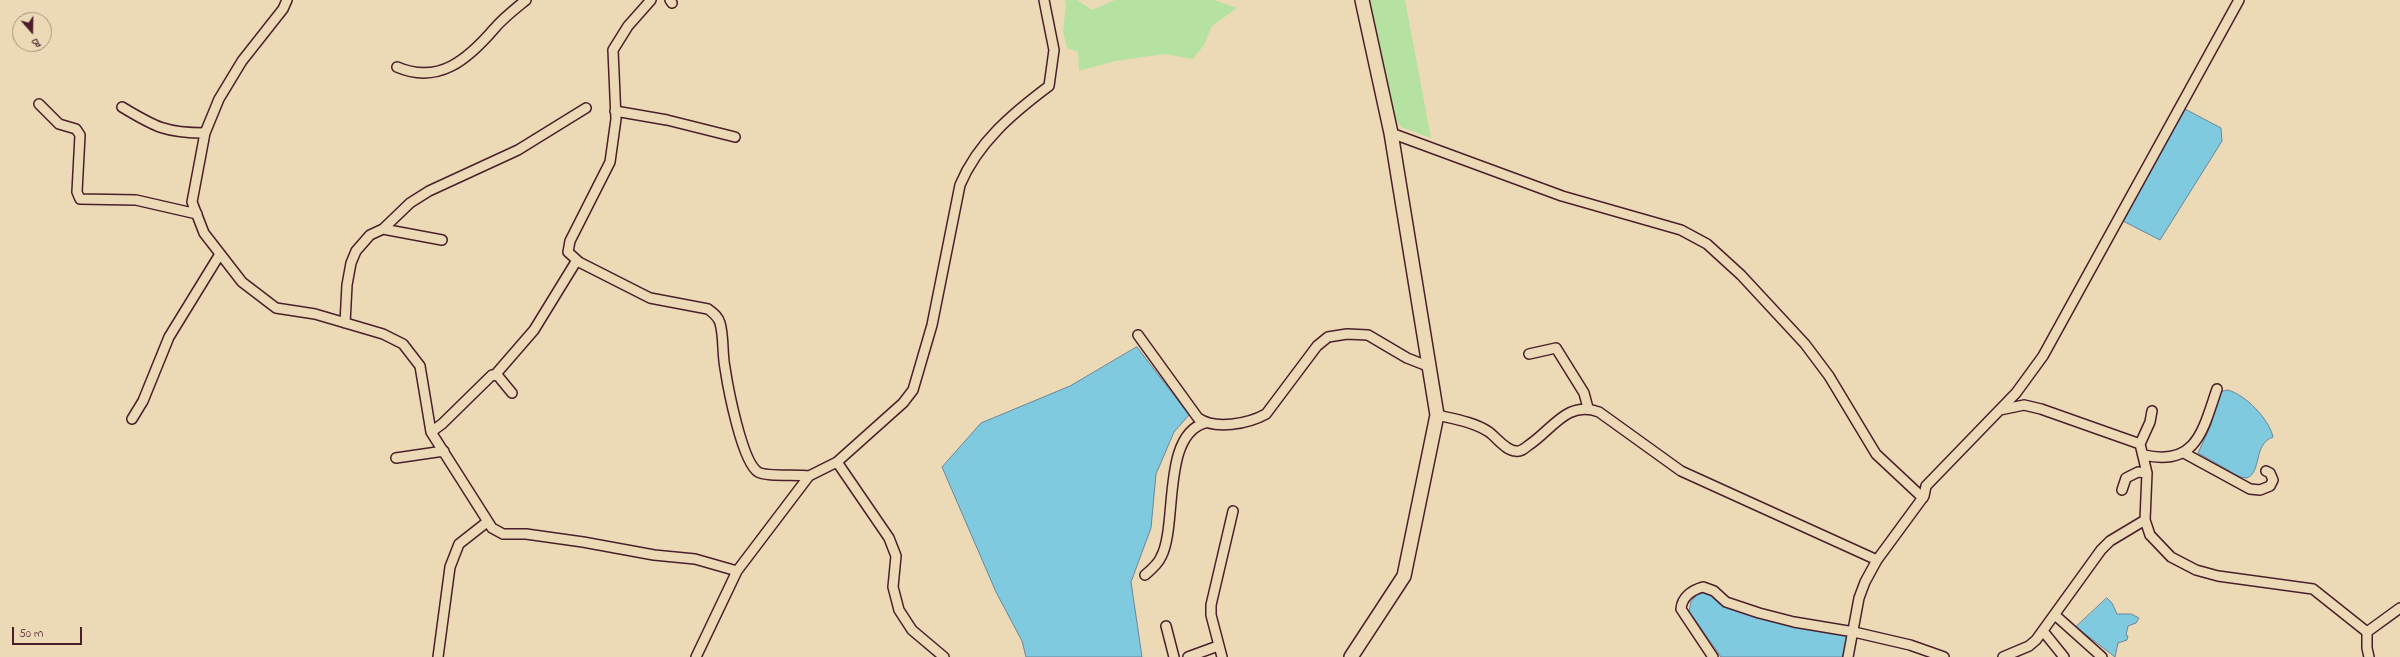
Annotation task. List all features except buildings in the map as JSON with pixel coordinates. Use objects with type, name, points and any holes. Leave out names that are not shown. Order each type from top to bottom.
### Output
[{"type":"street","points":[[287,0],[283,9],[242,61],[220,99],[205,133],[192,202],[204,233],[242,282],[276,308],[315,314],[383,334],[403,344],[420,366],[431,432],[487,522],[503,534],[533,535],[654,555],[682,557],[737,571]]},
{"type":"street","points":[[397,67],[412,73],[424,73],[444,70],[455,65],[478,48],[495,28],[526,0]]},
{"type":"street","points":[[652,0],[628,26],[613,50],[615,111],[614,137],[607,170],[568,246],[568,252],[577,260],[650,298],[708,309],[716,315],[721,328],[724,368],[733,410],[751,465],[762,474],[794,474],[809,476]]},
{"type":"street","points":[[696,657],[737,571],[809,476],[837,462],[903,402],[914,390],[932,325],[960,185],[968,164],[1016,111],[1049,86],[1054,50],[1044,0]]},
{"type":"street","points":[[1352,657],[1404,576],[1436,415],[1430,366],[1391,133],[1362,0]]},
{"type":"street","points":[[1848,657],[1854,632],[1859,598],[1877,560],[1923,498],[1926,486],[2016,394],[2043,356],[2239,0]]},
{"type":"street","points":[[39,104],[59,124],[76,129],[80,135],[77,192],[80,199],[136,200],[197,214]]},
{"type":"street","points":[[122,107],[143,119],[172,132],[205,133]]},
{"type":"street","points":[[345,323],[347,285],[356,251],[370,235],[383,228],[410,203],[429,191],[518,150],[586,108]]},
{"type":"street","points":[[615,111],[667,120],[735,137]]},
{"type":"street","points":[[1391,133],[1562,196],[1682,230],[1707,244],[1740,275],[1805,344],[1829,376],[1876,454],[1923,498]]},
{"type":"street","points":[[383,228],[442,240]]},
{"type":"street","points":[[132,419],[143,401],[169,337],[220,254]]},
{"type":"street","points":[[431,432],[442,424],[489,377],[495,375],[534,330],[577,260]]},
{"type":"street","points":[[1145,575],[1162,556],[1166,540],[1176,462],[1190,433],[1197,425],[1205,423],[1243,423],[1255,420],[1266,414],[1317,346],[1328,338],[1347,334],[1368,335],[1407,358],[1430,366]]},
{"type":"street","points":[[1138,335],[1198,418],[1205,423]]},
{"type":"street","points":[[1529,354],[1556,348],[1584,393],[1588,408]]},
{"type":"street","points":[[495,375],[498,376],[512,393]]},
{"type":"street","points":[[2144,455],[2161,459],[2184,453],[2195,445],[2199,438],[2217,388]]},
{"type":"street","points":[[1998,411],[2024,405],[2041,409],[2140,444]]},
{"type":"street","points":[[1436,415],[1476,426],[1488,432],[1510,450],[1516,451],[1521,450],[1537,440],[1568,413],[1576,409],[1588,408],[1599,412],[1681,471],[1877,560]]},
{"type":"street","points":[[2152,411],[2150,422],[2140,444],[2144,455],[2147,473],[2145,520],[2150,535],[2171,557],[2196,570],[2218,576],[2313,589],[2367,632]]},
{"type":"street","points":[[396,458],[444,451]]},
{"type":"street","points":[[2184,453],[2250,489],[2260,490],[2270,486],[2273,480],[2270,473],[2266,471]]},
{"type":"street","points":[[837,462],[889,538],[896,556],[893,587],[899,610],[912,630],[944,657]]},
{"type":"street","points":[[2122,490],[2126,478],[2138,472],[2147,473]]},
{"type":"street","points":[[1222,657],[1211,615],[1211,605],[1233,511]]},
{"type":"street","points":[[2003,657],[2029,646],[2055,615],[2070,591],[2101,550],[2110,541],[2145,520]]},
{"type":"street","points":[[438,657],[450,566],[459,544],[487,522]]},
{"type":"street","points":[[1713,657],[1681,609],[1681,604],[1690,594],[1703,586],[1709,587],[1726,602],[1759,613],[1794,622],[1854,632],[1910,645],[1944,657]]},
{"type":"street","points":[[2367,632],[2400,608]]},
{"type":"street","points":[[2055,615],[2102,657]]},
{"type":"street","points":[[1166,626],[1174,657]]},
{"type":"street","points":[[2042,631],[2064,657]]},
{"type":"street","points":[[2367,632],[2366,648],[2369,657]]},
{"type":"street","points":[[1188,657],[1218,646]]},
{"type":"green space","points":[[1065,0],[1077,0],[1092,10],[1115,0],[1214,0],[1237,8],[1212,26],[1204,45],[1193,59],[1165,54],[1115,61],[1079,71],[1078,52],[1067,48],[1063,31],[1066,5]]},
{"type":"green space","points":[[1367,0],[1405,0],[1431,138],[1401,127],[1389,110]]},
{"type":"water","points":[[2185,109],[2221,128],[2222,141],[2160,240],[2123,221]]},
{"type":"water","points":[[1137,347],[1189,415],[1174,432],[1156,474],[1151,528],[1131,582],[1142,657],[1026,657],[1022,641],[996,592],[942,467],[981,423],[1070,386]]},
{"type":"water","points":[[2228,390],[2242,397],[2256,409],[2267,423],[2273,437],[2263,446],[2260,451],[2255,470],[2252,475],[2247,478],[2240,477],[2198,453],[2211,425],[2218,396],[2221,392]]},
{"type":"water","points":[[1702,589],[1725,603],[1851,636],[1845,657],[1721,657],[1689,611],[1691,602]]},
{"type":"water","points":[[2107,598],[2112,603],[2117,614],[2131,614],[2139,618],[2136,623],[2128,626],[2126,635],[2128,636],[2127,640],[2118,643],[2115,657],[2076,627]]}]
